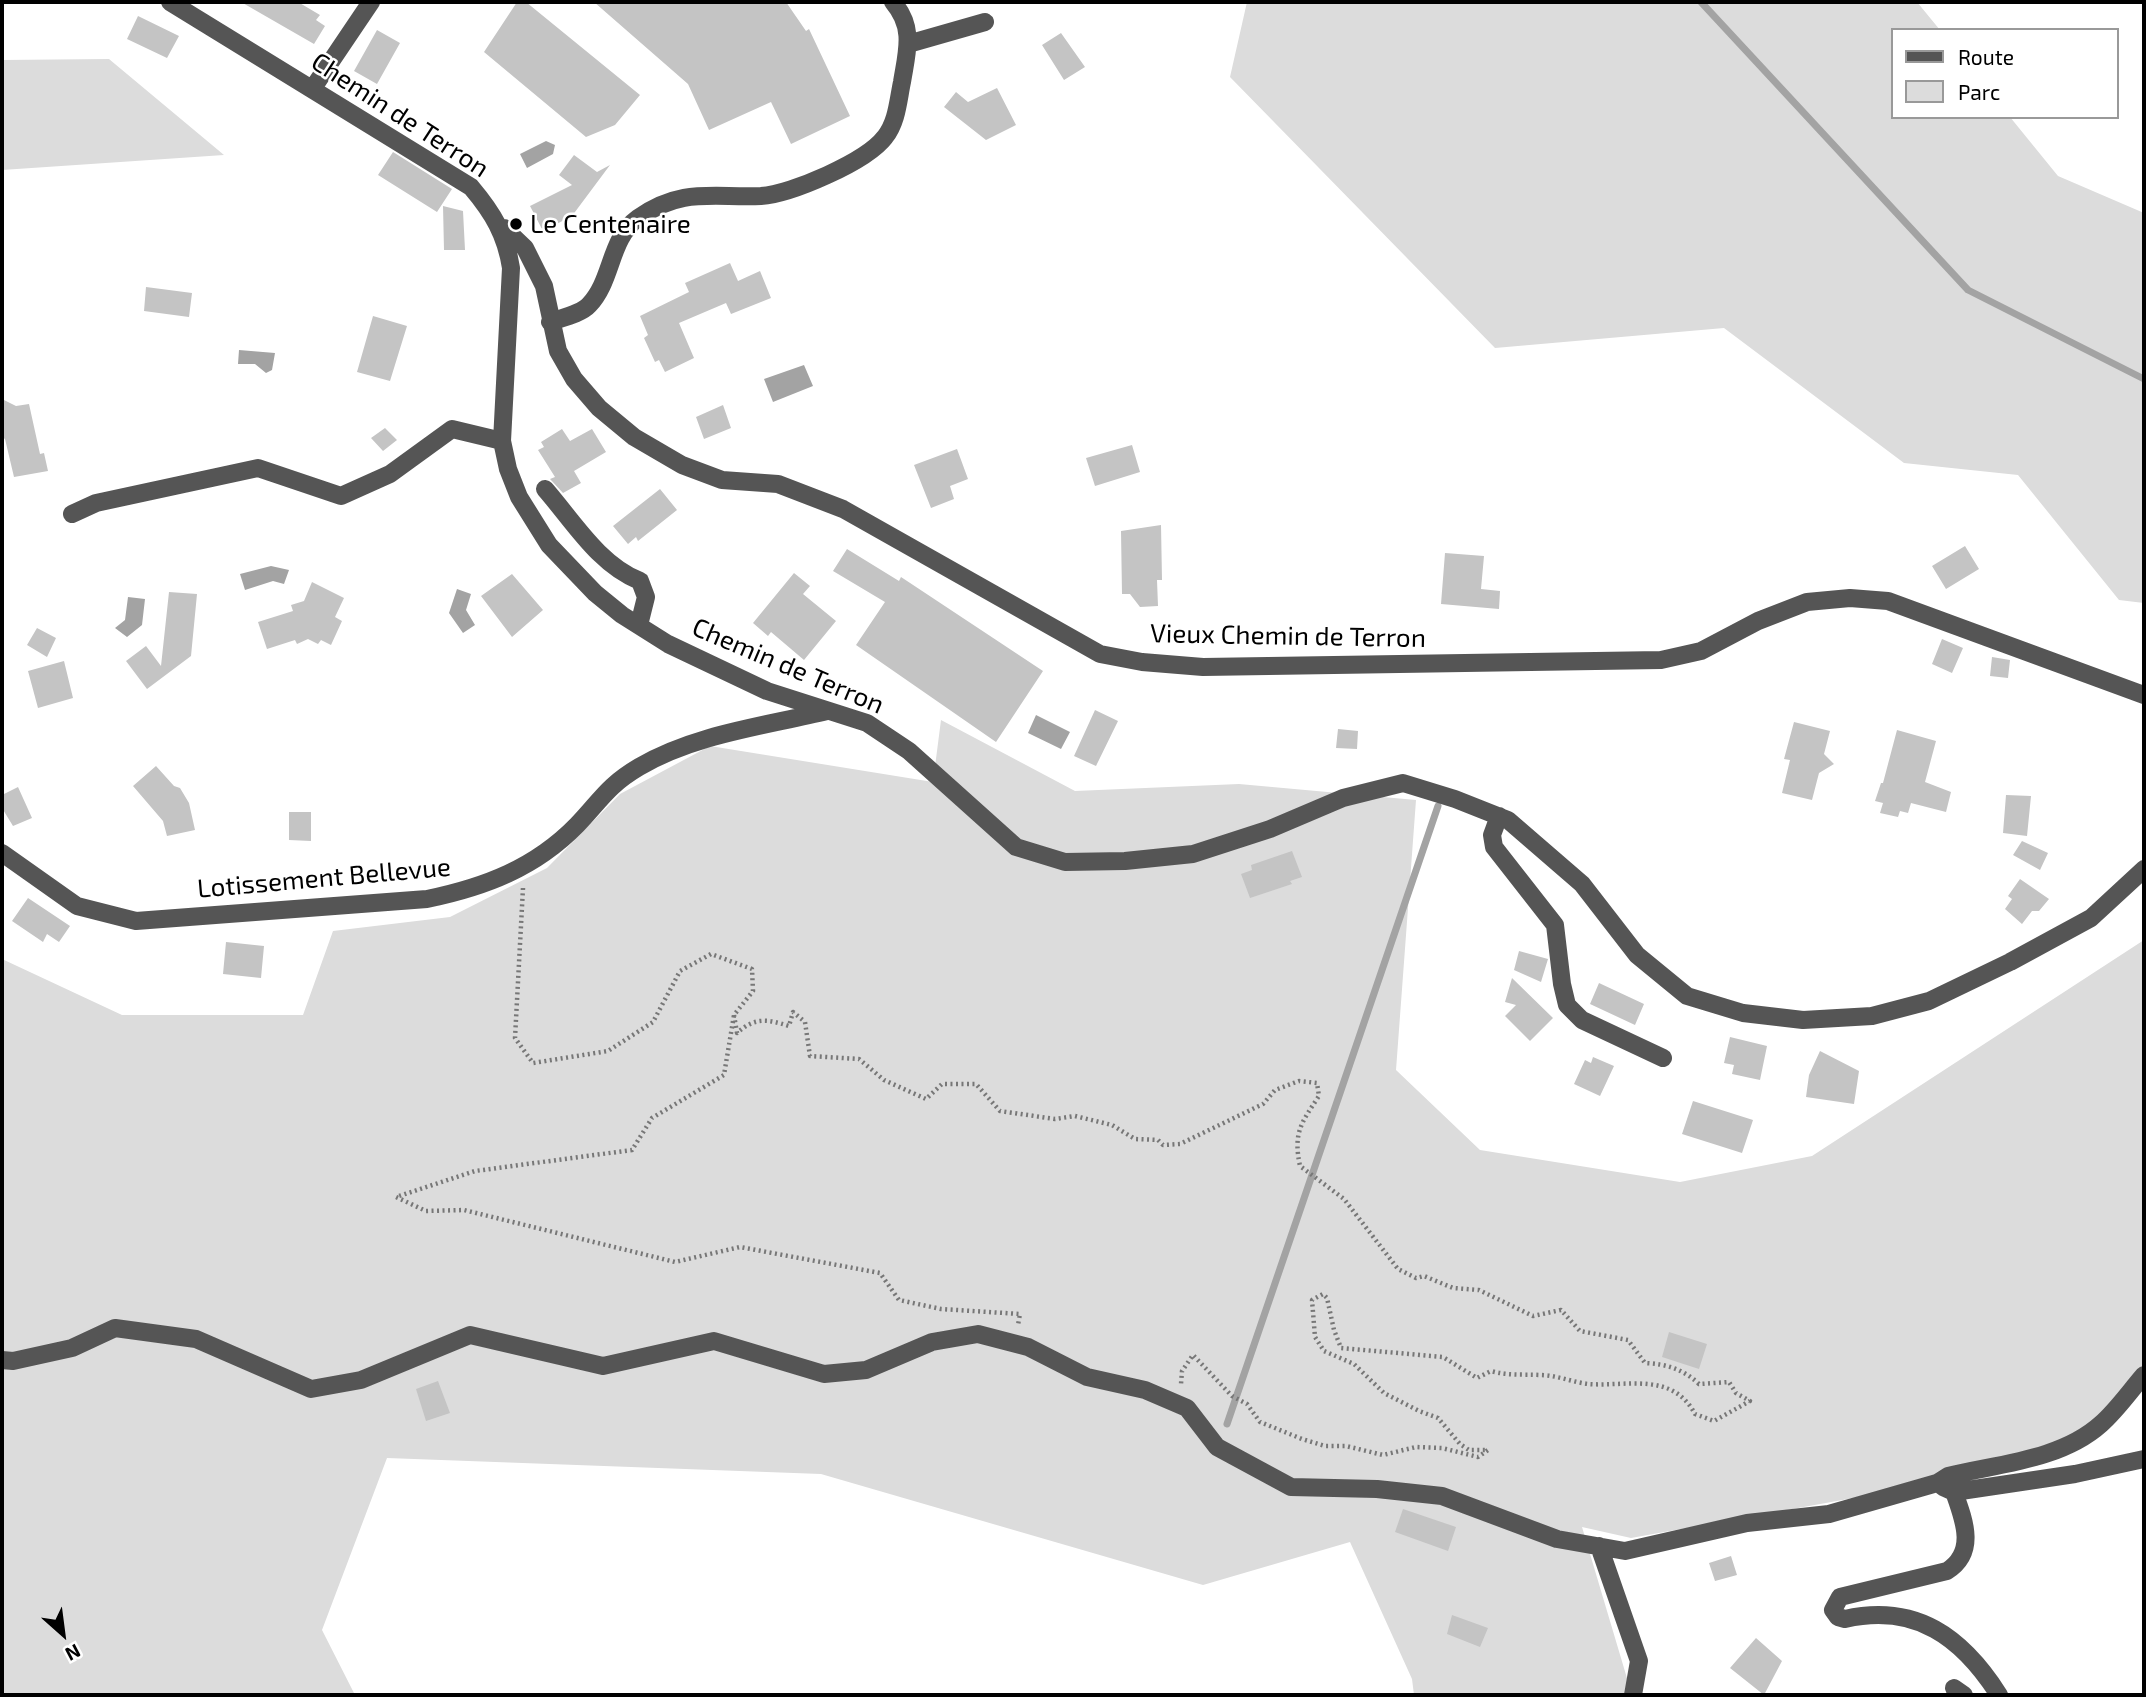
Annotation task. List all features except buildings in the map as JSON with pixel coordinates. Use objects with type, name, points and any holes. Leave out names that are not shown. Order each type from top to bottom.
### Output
[{"type":"street","name":"Chemin de Terron","points":[[170,2],[471,187],[499,223],[508,246],[511,268],[502,440],[508,469],[519,497],[549,545],[595,593],[668,644],[767,691],[867,723],[909,751],[1016,847],[1065,862],[1125,861],[1193,854],[1270,829],[1343,798],[1403,783],[1508,820],[1583,884],[1637,956],[1687,996],[1743,1013],[1803,1020],[1872,1016],[1929,1001],[2010,962],[2091,918],[2144,869]]},
{"type":"street","points":[[313,88],[371,2]]},
{"type":"street","points":[[550,322],[587,307],[608,277],[618,241],[626,229],[658,207],[684,198],[713,194],[762,196],[776,193],[853,164],[872,150],[885,137],[895,118],[908,44],[907,23],[892,2]]},
{"type":"street","points":[[908,44],[985,22]]},
{"type":"street","name":"Vieux Chemin de Terron","points":[[499,223],[525,248],[544,286],[558,351],[574,379],[599,408],[635,437],[682,465],[722,480],[778,484],[843,509],[1100,654],[1142,662],[1203,667],[1661,660],[1700,651],[1758,621],[1807,602],[1850,598],[1888,601],[2144,695]]},
{"type":"street","points":[[72,514],[108,500],[258,468],[341,496],[390,474],[452,429],[502,440]]},
{"type":"street","points":[[545,489],[595,548],[623,574],[640,581],[646,597],[639,625]]},
{"type":"street","name":"Lotissement Bellevue","points":[[2,853],[77,906],[136,921],[427,899],[473,889],[526,866],[577,825],[607,789],[641,766],[707,738],[827,711]]},
{"type":"street","points":[[1499,816],[1492,835],[1494,847],[1555,925],[1567,1004],[1582,1020],[1663,1058]]},
{"type":"street","points":[[2,1360],[13,1362],[72,1348],[115,1328],[196,1339],[311,1389],[361,1380],[470,1335],[603,1366],[714,1341],[824,1374],[866,1370],[932,1342],[978,1334],[1028,1347],[1087,1377],[1145,1390],[1187,1408],[1217,1447],[1291,1487],[1377,1489],[1442,1496],[1557,1539],[1625,1551],[1747,1523],[1829,1514],[1937,1483],[1948,1475],[2016,1461],[2076,1441],[2101,1424],[2144,1375]]},
{"type":"street","points":[[1937,1483],[1954,1492],[2075,1474],[2144,1459]]},
{"type":"street","points":[[1954,1492],[1964,1522],[1965,1555],[1959,1563],[1947,1571],[1840,1597],[1833,1610],[1838,1617],[1845,1619],[1893,1615],[1936,1629],[1961,1646],[1984,1671],[1999,1695]]},
{"type":"street","points":[[1599,1546],[1639,1661],[1633,1695]]},
{"type":"path","points":[[526,866],[515,1038],[533,1063],[608,1051],[653,1022],[680,971],[711,954],[752,969],[753,991],[734,1015],[724,1075],[652,1118],[632,1150],[475,1171],[396,1197],[426,1211],[464,1210],[675,1262],[740,1247],[880,1273],[899,1300],[942,1309],[1020,1314],[1014,1343]]},
{"type":"path","points":[[734,1015],[737,1033],[750,1021],[770,1020],[789,1026],[793,1012],[806,1022],[810,1056],[859,1059],[884,1080],[926,1099],[942,1084],[976,1084],[1000,1111],[1055,1119],[1075,1116],[1112,1125],[1135,1139],[1158,1140],[1163,1146],[1180,1144],[1263,1104],[1275,1090],[1299,1081],[1317,1083],[1319,1096],[1302,1121],[1295,1143],[1300,1166],[1345,1199],[1398,1269],[1416,1278],[1424,1276],[1452,1288],[1479,1290],[1534,1316],[1561,1310],[1580,1331],[1628,1340],[1645,1363],[1665,1364],[1699,1384],[1729,1382],[1736,1393],[1750,1401],[1714,1421],[1695,1414],[1688,1401],[1671,1389],[1645,1382],[1588,1384],[1541,1374],[1510,1376],[1492,1371],[1478,1378],[1443,1357],[1341,1348],[1327,1298],[1323,1294],[1312,1300],[1311,1312],[1315,1337],[1324,1351],[1354,1364],[1384,1392],[1438,1418],[1460,1444],[1469,1450],[1488,1450],[1478,1457],[1442,1448],[1416,1447],[1383,1455],[1346,1446],[1325,1447],[1260,1422],[1247,1404],[1232,1396],[1193,1355],[1182,1371],[1180,1393],[1174,1403]]},
{"type":"green space","points":[[1247,2],[1917,2],[1938,28],[1890,28],[1890,119],[2012,119],[2058,176],[2144,213],[2144,603],[2119,600],[2018,475],[1904,463],[1724,328],[1495,348],[1230,77]]},
{"type":"green space","points":[[109,59],[224,155],[2,170],[2,60]]},
{"type":"green space","points":[[941,720],[1075,791],[1239,784],[1416,800],[1396,1070],[1480,1150],[1680,1182],[1812,1156],[2144,940],[2144,1386],[2105,1429],[1937,1483],[1631,1538],[1582,1527],[1632,1695],[1414,1695],[1412,1679],[1350,1542],[1203,1585],[821,1474],[387,1458],[322,1630],[355,1695],[2,1695],[2,959],[122,1015],[303,1015],[333,931],[450,917],[547,868],[620,794],[710,746],[933,782]]},
{"type":"shaded area","points":[[546,141],[555,145],[553,154],[527,168],[520,154]]},
{"type":"shaded area","points":[[239,350],[275,353],[272,370],[266,373],[255,364],[238,364]]},
{"type":"shaded area","points":[[804,365],[813,386],[773,402],[764,379]]},
{"type":"shaded area","points":[[271,566],[289,570],[284,584],[273,581],[245,590],[240,574]]},
{"type":"shaded area","points":[[457,589],[471,594],[466,610],[475,625],[463,633],[449,613]]},
{"type":"shaded area","points":[[128,597],[145,599],[142,625],[127,637],[115,628],[125,620]]},
{"type":"shaded area","points":[[1036,715],[1070,732],[1061,749],[1028,733]]},
{"type":"waterway","points":[[1701,2],[1968,290],[2144,379]]},
{"type":"waterway","points":[[1227,1424],[1438,806]]},
{"type":"place","name":"Le Centenaire","points":[[516,224]]}]
